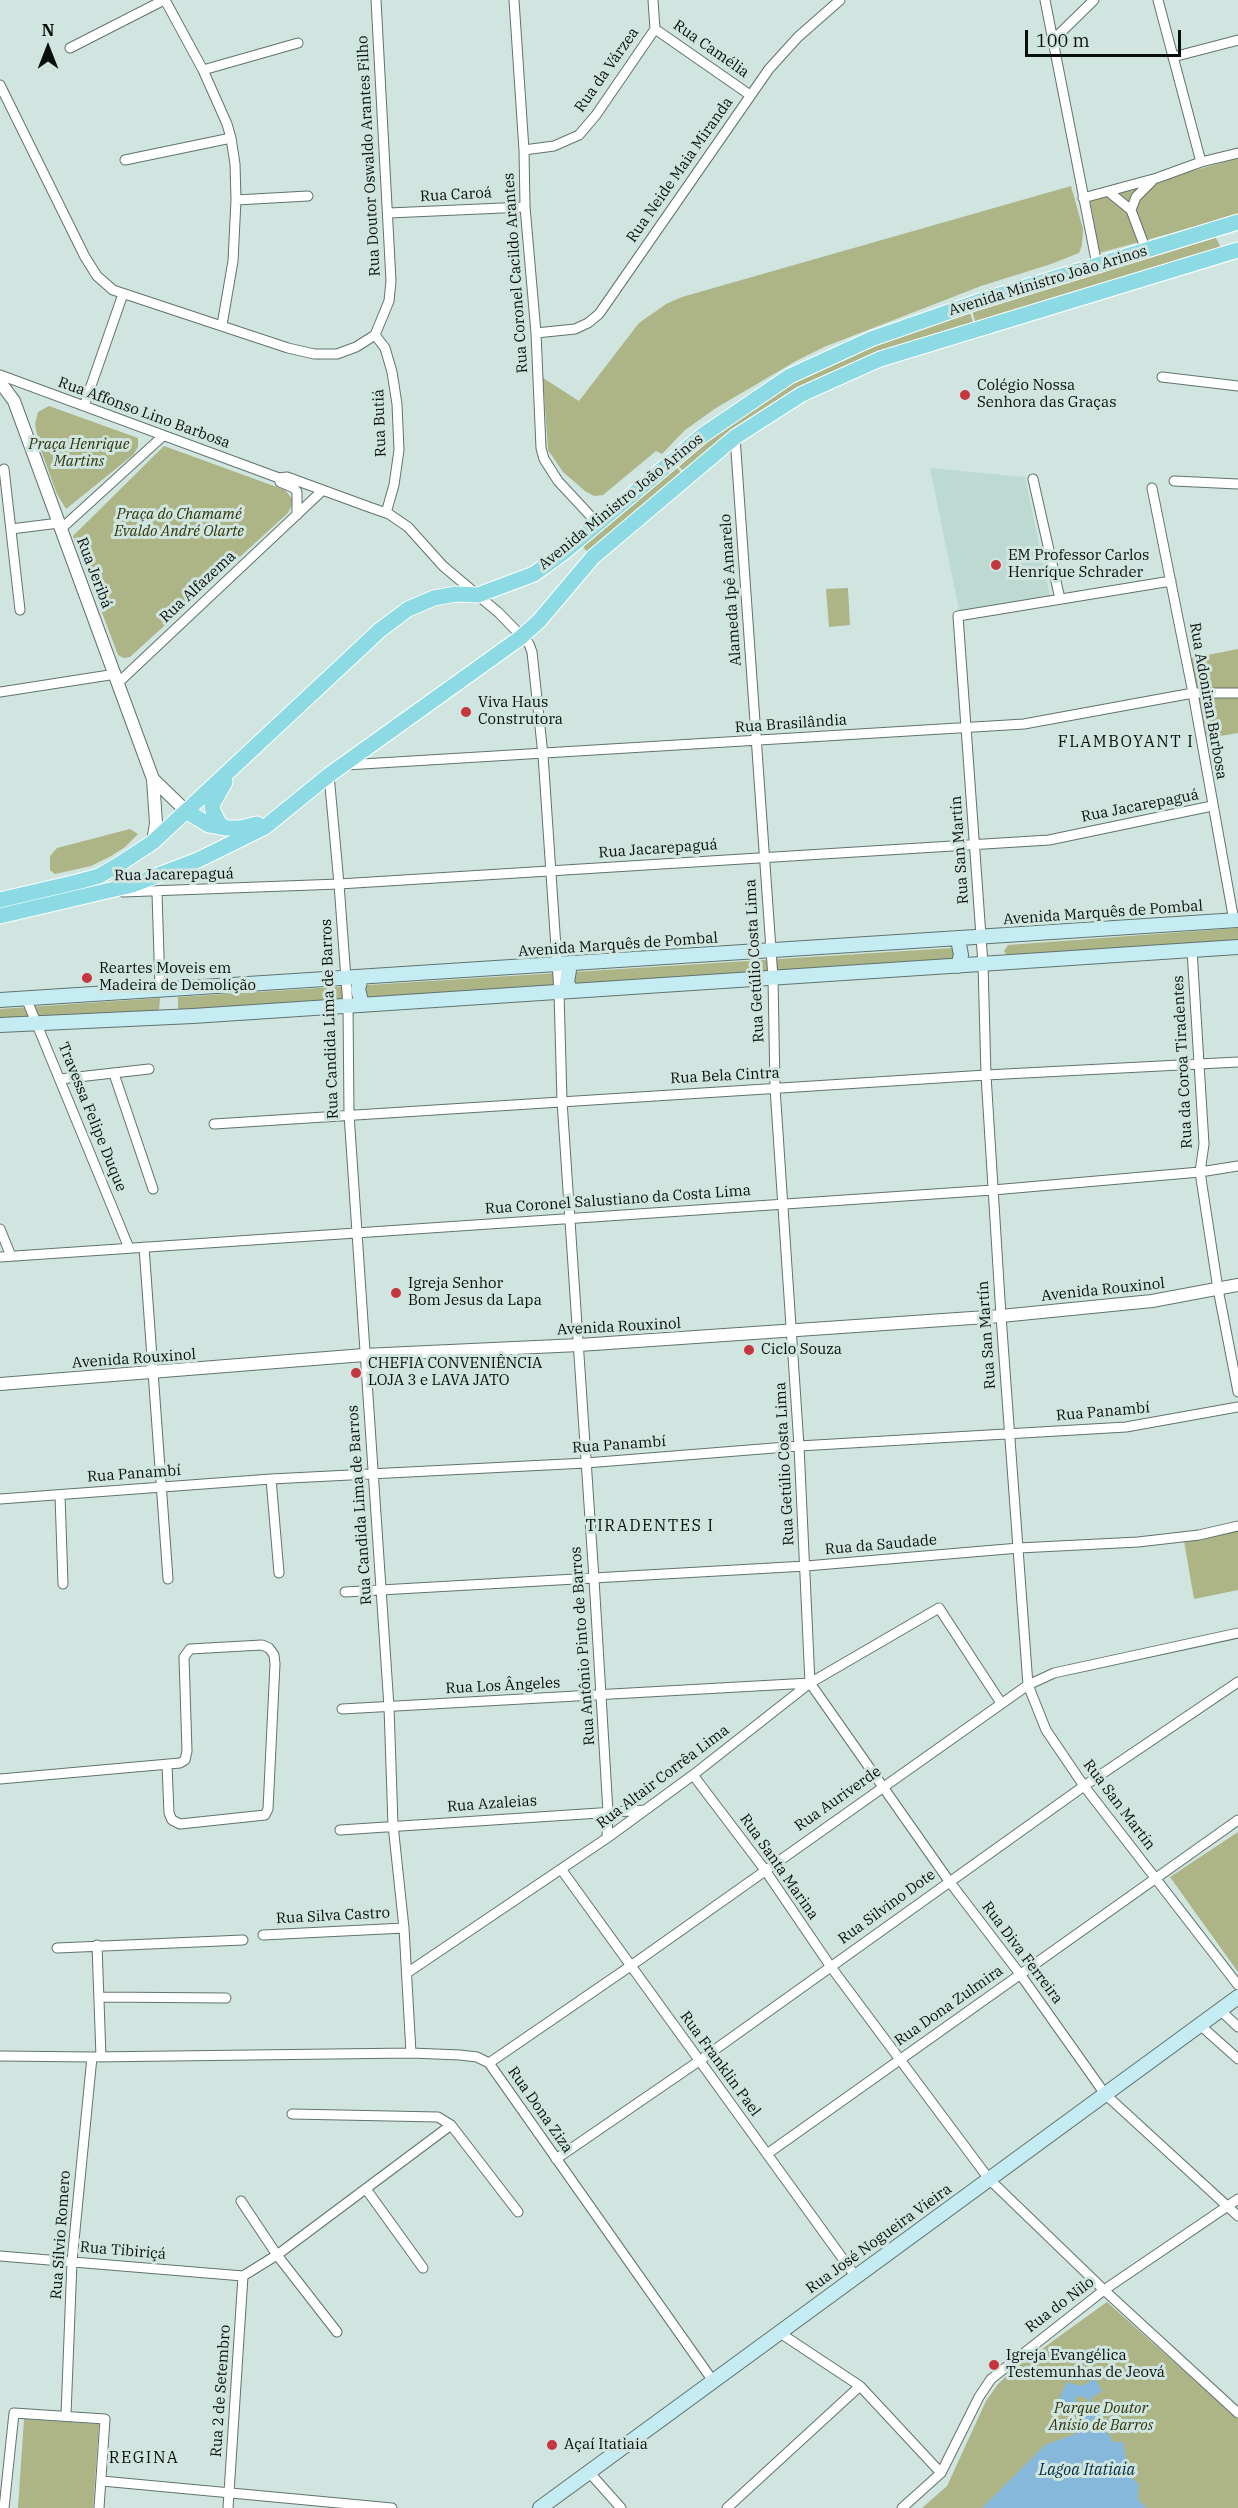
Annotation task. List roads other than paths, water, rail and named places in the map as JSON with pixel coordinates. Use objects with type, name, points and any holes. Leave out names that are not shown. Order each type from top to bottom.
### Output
[{"type":"main road","name":"Avenida Ministro João Arinos","points":[[0,900],[99,876],[153,842],[380,630],[408,609],[434,598],[456,594],[478,596],[534,574],[563,553],[703,435],[790,376],[871,339],[1031,284],[1238,222]]},
{"type":"main road","points":[[1129,283],[1138,278],[1144,270],[1147,260],[1146,250]]},
{"type":"main road","name":"Avenida Ministro João Arinos","points":[[0,916],[132,885],[198,860],[265,827],[328,775],[522,637],[539,621],[579,572],[613,540],[735,437],[775,410],[828,381],[880,359],[1014,316],[1238,250]]},
{"type":"main road","points":[[1014,316],[1013,306],[1016,297],[1022,289],[1031,284]]},
{"type":"main road","points":[[598,524],[613,540]]},
{"type":"main road","points":[[225,828],[215,817],[212,805],[237,763]]},
{"type":"main road","points":[[186,811],[209,825],[240,828],[263,823],[291,806]]},
{"type":"main road","name":"Avenida Marquês de Pombal","points":[[0,999],[160,988],[319,981],[1236,921]]},
{"type":"main road","points":[[996,936],[994,953],[998,963]]},
{"type":"main road","points":[[957,966],[961,955],[958,939]]},
{"type":"main road","points":[[0,1025],[321,1008],[1238,947]]},
{"type":"main road","points":[[786,950],[783,960],[787,977]]},
{"type":"main road","points":[[744,953],[749,969],[747,980]]},
{"type":"main road","points":[[564,965],[567,982],[565,992]]},
{"type":"main road","points":[[530,967],[534,983],[532,994]]},
{"type":"main road","points":[[355,1005],[361,978]]},
{"type":"main road","points":[[319,981],[323,997],[321,1008]]},
{"type":"main road","name":"Rua José Nogueira Vieira","points":[[540,2508],[1238,1997]]},
{"type":"street","points":[[70,48],[164,0],[203,70],[227,124],[235,164],[233,261],[222,325]]},
{"type":"street","name":"Rua Doutor Oswaldo Arantes Filho","points":[[375,335],[389,301],[391,281],[376,0]]},
{"type":"street","name":"Rua Coronel Cacildo Arantes","points":[[514,0],[524,150],[525,207],[536,333],[541,448],[544,459],[558,481],[598,524]]},
{"type":"street","name":"Rua da Várzea","points":[[524,150],[554,146],[579,135],[596,115],[655,29],[653,0]]},
{"type":"street","name":"Rua Neide Maia Miranda","points":[[536,333],[575,329],[588,323],[599,314],[769,69],[798,37],[840,0]]},
{"type":"street","points":[[1045,0],[1097,265]]},
{"type":"street","points":[[1053,40],[1095,0]]},
{"type":"street","points":[[1158,0],[1201,162]]},
{"type":"street","name":"Rua Camélia","points":[[655,29],[750,95]]},
{"type":"street","points":[[1173,57],[1238,40]]},
{"type":"street","points":[[203,70],[298,43]]},
{"type":"street","points":[[0,85],[85,256],[97,276],[112,290],[314,354],[337,354],[356,347],[375,335]]},
{"type":"street","points":[[125,160],[231,138]]},
{"type":"street","points":[[1083,198],[1238,153]]},
{"type":"street","points":[[1131,210],[1136,197],[1157,178]]},
{"type":"street","points":[[1109,192],[1131,210],[1146,250]]},
{"type":"street","points":[[236,201],[308,196]]},
{"type":"street","name":"Rua Caroá","points":[[389,213],[525,207]]},
{"type":"street","points":[[84,406],[123,294]]},
{"type":"street","name":"Rua Butiá","points":[[375,335],[385,348],[392,372],[397,404],[399,450],[394,484],[386,513]]},
{"type":"street","name":"Rua Affonso Lino Barbosa","points":[[0,375],[279,478],[287,477],[386,513],[408,527],[443,566],[478,596]]},
{"type":"street","points":[[1162,376],[1238,386]]},
{"type":"street","name":"Rua Jeribá","points":[[0,382],[14,401],[118,678],[153,779]]},
{"type":"street","points":[[11,529],[61,526],[163,436]]},
{"type":"street","name":"Alameda Ipê Amarelo","points":[[735,437],[757,741]]},
{"type":"street","points":[[4,470],[20,610]]},
{"type":"street","name":"Rua Affonso Lino Barbosa","points":[[279,478],[280,482],[294,488],[297,492],[297,515]]},
{"type":"street","points":[[1033,479],[1060,599],[1171,581]]},
{"type":"street","points":[[1173,481],[1238,484]]},
{"type":"street","name":"Rua Adoniran Barbosa","points":[[1152,488],[1193,693],[1212,807],[1236,921]]},
{"type":"street","name":"Rua Alfazema","points":[[118,678],[323,490]]},
{"type":"street","points":[[478,596],[522,637],[532,652],[543,754],[551,871],[564,965]]},
{"type":"street","name":"Rua San Martín","points":[[1060,599],[958,616],[983,964],[986,1075],[1001,1316],[1028,1685],[1046,1730],[1084,1786],[1238,1985]]},
{"type":"street","points":[[0,692],[118,678]]},
{"type":"street","name":"Rua Brasilândia","points":[[344,765],[1024,724],[1193,693],[1238,693]]},
{"type":"street","name":"Rua Getúlio Costa Lima","points":[[757,741],[771,951],[775,1088],[806,1566],[810,1683]]},
{"type":"street","name":"Rua Candida Lima de Barros","points":[[328,775],[346,979],[355,1005],[349,1114],[389,1707],[393,1825],[404,1928],[411,2053]]},
{"type":"street","points":[[153,779],[186,811]]},
{"type":"street","points":[[153,779],[156,823],[153,842]]},
{"type":"street","name":"Rua Jacarepaguá","points":[[103,892],[157,893],[339,884],[1048,840],[1212,807]]},
{"type":"street","points":[[157,893],[160,988]]},
{"type":"street","name":"Rua da Coroa Tiradentes","points":[[1192,950],[1204,1144],[1200,1172],[1218,1289],[1238,1392]]},
{"type":"street","name":"Rua Antônio Pinto de Barros","points":[[565,992],[562,1101],[594,1579],[608,1812],[607,1838]]},
{"type":"street","name":"Travessa Felipe Duque","points":[[26,998],[129,1248]]},
{"type":"street","name":"Rua Bela Cintra","points":[[214,1124],[986,1075],[1238,1062]]},
{"type":"street","points":[[60,1079],[149,1069]]},
{"type":"street","points":[[114,1074],[153,1189]]},
{"type":"street","name":"Rua Coronel Salustiano da Costa Lima","points":[[0,1257],[993,1190],[1200,1172],[1238,1166]]},
{"type":"street","points":[[0,1229],[11,1256]]},
{"type":"street","points":[[144,1247],[168,1579]]},
{"type":"street","name":"Avenida Rouxinol","points":[[0,1384],[364,1355],[792,1332],[1001,1316],[1152,1301],[1238,1285]]},
{"type":"street","name":"Rua Panambí","points":[[0,1499],[271,1479],[586,1463],[799,1446],[1126,1427],[1238,1407]]},
{"type":"street","points":[[271,1479],[279,1573]]},
{"type":"street","points":[[60,1495],[63,1584]]},
{"type":"street","name":"Rua da Saudade","points":[[345,1592],[806,1566],[1019,1548],[1138,1542],[1199,1535],[1238,1526]]},
{"type":"street","name":"Rua Altair Corrêa Lima","points":[[407,1973],[607,1838],[693,1775],[810,1683],[939,1608],[1001,1703]]},
{"type":"street","name":"Rua Auriverde","points":[[489,2063],[632,1965],[1028,1685],[1054,1672],[1238,1633]]},
{"type":"street","points":[[0,1779],[180,1763],[185,1760],[187,1751],[184,1657],[190,1649],[262,1645],[269,1648],[274,1654],[275,1664],[268,1809],[265,1815],[180,1824],[172,1820],[169,1813],[167,1765]]},
{"type":"street","name":"Rua Silvino Dote","points":[[556,2159],[699,2061],[1084,1786],[1238,1682]]},
{"type":"street","name":"Rua Los Ângeles","points":[[342,1709],[810,1683]]},
{"type":"street","name":"Rua Diva Ferreira","points":[[810,1683],[949,1881],[1020,1974],[1105,2094],[1238,2216]]},
{"type":"street","name":"Rua Santa Marina","points":[[693,1775],[765,1870],[831,1967],[899,2060],[990,2179],[1104,2290],[1238,2413]]},
{"type":"street","name":"Rua Azaleias","points":[[340,1830],[645,1810]]},
{"type":"street","name":"Rua Dona Zulmira","points":[[766,2154],[1238,1820]]},
{"type":"street","name":"Rua Franklin Pael","points":[[561,1869],[856,2277]]},
{"type":"street","name":"Rua Silva Castro","points":[[263,1935],[404,1928]]},
{"type":"street","points":[[57,1948],[243,1940]]},
{"type":"street","name":"Rua Sílvio Romero","points":[[66,2415],[72,2261],[96,2057],[99,1997],[97,1946]]},
{"type":"street","points":[[99,1997],[226,1998]]},
{"type":"street","points":[[1220,2010],[1238,2027]]},
{"type":"street","points":[[1200,2025],[1238,2059]]},
{"type":"street","name":"Rua Dona Ziza","points":[[0,2056],[411,2053],[460,2055],[489,2063],[713,2381]]},
{"type":"street","points":[[292,2114],[438,2117],[451,2125],[518,2212]]},
{"type":"street","points":[[243,2276],[277,2255],[451,2125]]},
{"type":"street","points":[[366,2189],[423,2268]]},
{"type":"street","name":"Rua do Nilo","points":[[941,2473],[979,2397],[991,2379],[1104,2290],[1238,2199]]},
{"type":"street","points":[[241,2201],[277,2255],[337,2332]]},
{"type":"street","name":"Rua Tibiriçá","points":[[0,2256],[243,2276]]},
{"type":"street","name":"Rua 2 de Setembro","points":[[228,2508],[243,2276]]},
{"type":"street","points":[[780,2332],[860,2386],[941,2473],[902,2508]]},
{"type":"street","points":[[727,2508],[860,2386]]},
{"type":"street","points":[[3,2508],[3,2474],[14,2413],[105,2419],[99,2508]]},
{"type":"street","points":[[589,2472],[621,2508]]},
{"type":"street","points":[[102,2481],[392,2508]]},
{"type":"water","name":"Lagoa Itatiaia","points":[[1095,2379],[1102,2391],[1091,2398],[1093,2407],[1103,2414],[1103,2425],[1113,2442],[1123,2442],[1129,2475],[1139,2484],[1138,2499],[1147,2508],[982,2508],[1045,2445],[1073,2435],[1087,2423],[1085,2418],[1090,2402],[1084,2397],[1077,2396],[1075,2400],[1081,2405],[1069,2415],[1061,2414],[1057,2403],[1067,2382],[1081,2386]]},
{"type":"place","name":"Colégio Nossa Senhora das Graças","points":[[965,395]]},
{"type":"place","name":"EM Professor Carlos Henrique Schrader","points":[[996,565]]},
{"type":"place","name":"Viva Haus Construtora","points":[[466,712]]},
{"type":"place","name":"Reartes Moveis em Madeira de Demolição","points":[[87,978]]},
{"type":"place","name":"Igreja Senhor Bom Jesus da Lapa","points":[[396,1293]]},
{"type":"place","name":"Ciclo Souza","points":[[749,1350]]},
{"type":"place","name":"CHEFIA CONVENIÊNCIA LOJA 3 e LAVA JATO","points":[[356,1373]]},
{"type":"place","name":"Igreja Evangélica Testemunhas de Jeová","points":[[994,2365]]},
{"type":"place","name":"Açaí Itatiaia","points":[[552,2445]]},
{"type":"district","name":"FLAMBOYANT I","points":[[1126,742]]},
{"type":"district","name":"TIRADENTES I","points":[[650,1526]]},
{"type":"district","name":"REGINA","points":[[144,2458]]},
{"type":"park label","name":"Praça Henrique Martins","points":[[79,454]]},
{"type":"park label","name":"Praça do Chamamé Evaldo André Olarte","points":[[179,524]]},
{"type":"park label","name":"Parque Doutor Anísio de Barros","points":[[1101,2418]]}]
